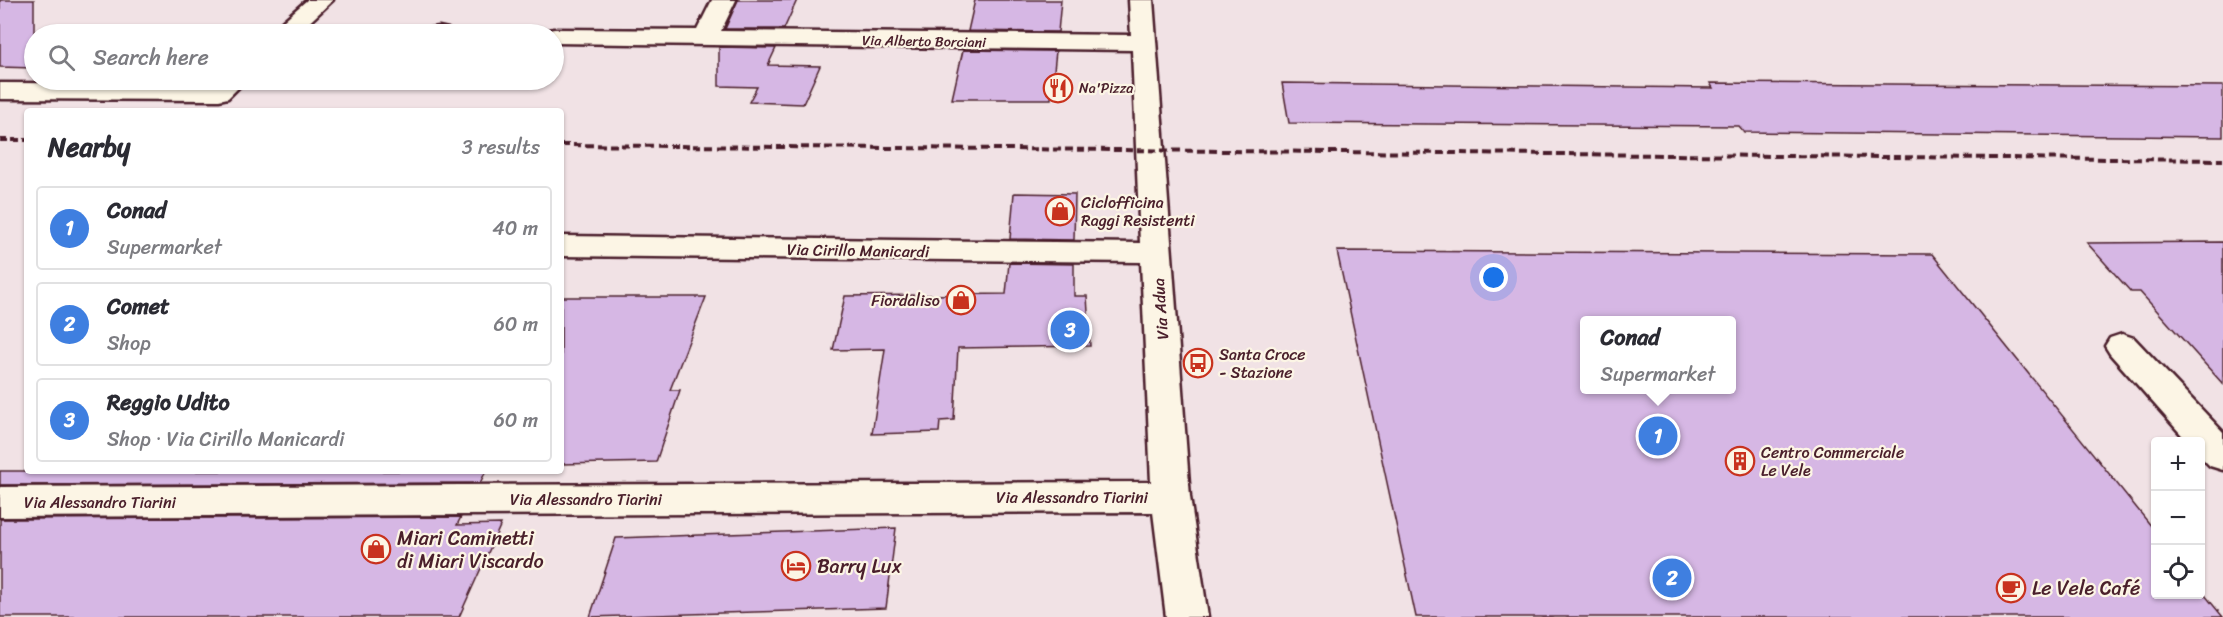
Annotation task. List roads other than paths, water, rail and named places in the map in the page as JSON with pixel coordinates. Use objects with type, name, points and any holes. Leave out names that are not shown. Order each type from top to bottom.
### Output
[{"type":"street","points":[[294,24],[321,0]]},
{"type":"street","points":[[705,39],[724,0]]},
{"type":"street","name":"Via Adua","points":[[1141,0],[1171,497],[1187,617]]},
{"type":"street","name":"Via Alberto Borciani","points":[[564,36],[1144,43]]},
{"type":"street","points":[[0,91],[45,90]]},
{"type":"street","name":"Via Cirillo Manicardi","points":[[564,246],[1113,254],[1156,252]]},
{"type":"street","points":[[2122,346],[2223,456]]},
{"type":"street","name":"Via Alessandro Tiarini","points":[[0,502],[1171,497]]},
{"type":"railway","points":[[0,140],[24,140]]},
{"type":"railway","points":[[564,145],[2223,160]]},
{"type":"place","name":"Na'Pizza","points":[[1058,88]]},
{"type":"place","name":"Ciclofficina Raggi Resistenti","points":[[1060,211]]},
{"type":"place","name":"Fiordaliso","points":[[961,300]]},
{"type":"place","name":"Reggio Udito","points":[[1070,330]]},
{"type":"place","name":"Santa Croce - Stazione","points":[[1198,363]]},
{"type":"place","name":"Conad","points":[[1658,436]]},
{"type":"place","name":"Centro Commerciale Le Vele","points":[[1740,461]]},
{"type":"place","name":"Miari Caminetti di Miari Viscardo","points":[[376,549]]},
{"type":"place","name":"Barry Lux","points":[[796,566]]},
{"type":"place","name":"Comet","points":[[1672,578]]},
{"type":"place","name":"Le Vele Café","points":[[2011,588]]}]
